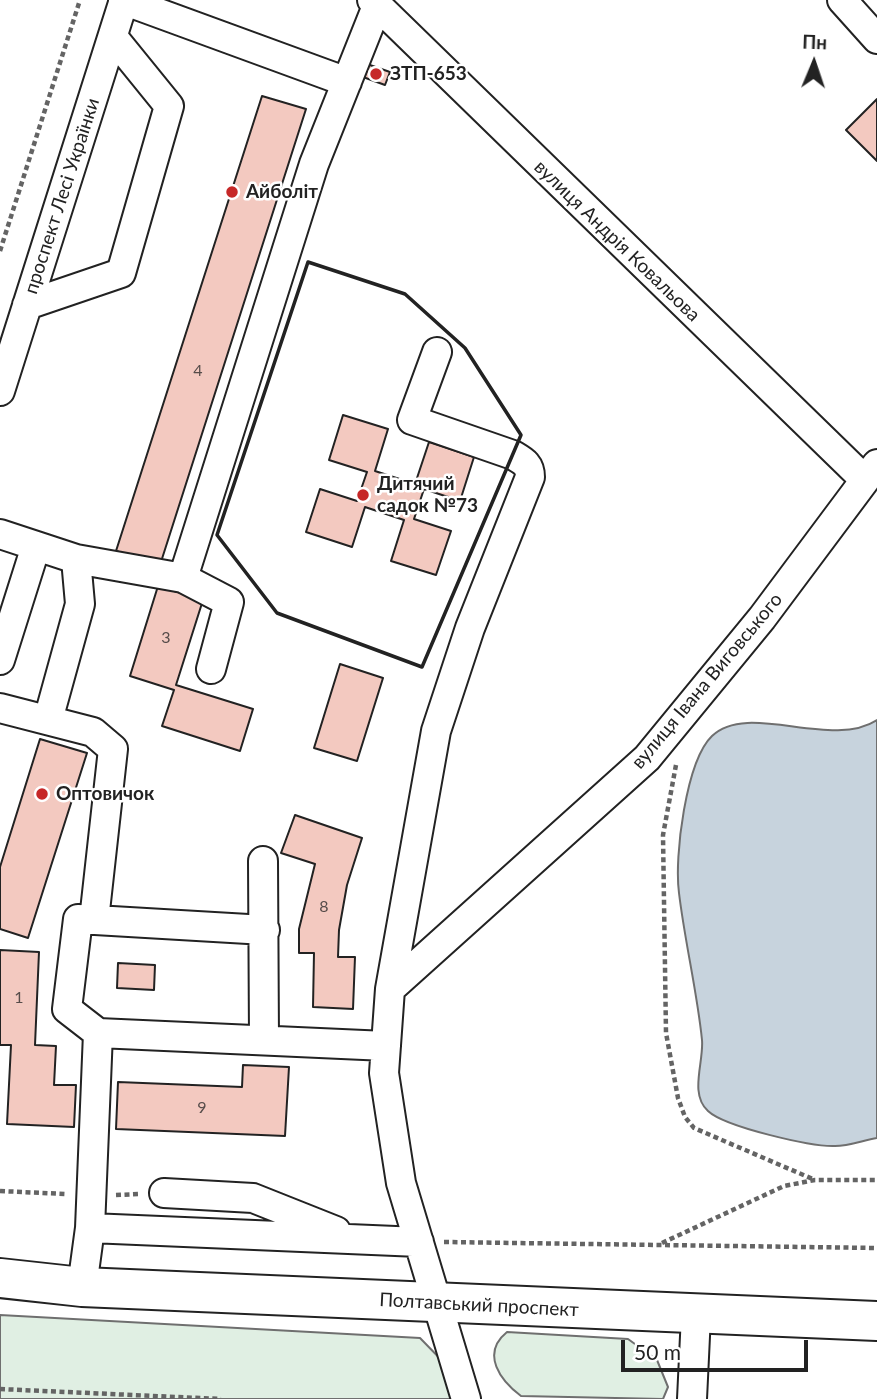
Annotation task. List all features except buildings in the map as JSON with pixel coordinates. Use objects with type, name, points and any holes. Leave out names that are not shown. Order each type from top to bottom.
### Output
[{"type":"highway","points":[[0,1278],[82,1287]]},
{"type":"highway","points":[[0,1291],[82,1287]]},
{"type":"highway","name":"Полтавський проспект","points":[[82,1287],[877,1321]]},
{"type":"street","points":[[124,0],[347,82]]},
{"type":"street","name":"проспект Лесі Українки","points":[[0,391],[124,0]]},
{"type":"street","points":[[842,0],[877,39]]},
{"type":"street","points":[[183,578],[314,164],[375,3]]},
{"type":"street","name":"вулиця Андрія Ковальова","points":[[375,3],[871,472]]},
{"type":"street","points":[[27,305],[121,273],[169,106],[113,37]]},
{"type":"street","points":[[314,164],[348,137]]},
{"type":"street","points":[[437,352],[412,420],[513,455],[526,463],[530,477],[470,628],[436,731],[390,989],[384,1073],[401,1182],[466,1399]]},
{"type":"street","name":"вулиця Івана Виговського","points":[[390,989],[647,758],[762,618],[871,472]]},
{"type":"street","points":[[0,534],[76,559],[183,578],[229,602],[211,669]]},
{"type":"street","points":[[0,660],[36,546]]},
{"type":"street","points":[[48,720],[80,604],[76,559]]},
{"type":"street","points":[[0,708],[93,732],[113,749],[94,920]]},
{"type":"street","points":[[263,861],[264,1041]]},
{"type":"street","points":[[265,930],[78,919],[67,1009],[98,1033],[386,1046]]},
{"type":"street","points":[[82,1287],[90,1228],[98,1033]]},
{"type":"street","points":[[164,1193],[253,1198],[358,1239]]},
{"type":"street","points":[[90,1228],[419,1242]]},
{"type":"street","points":[[692,1399],[696,1315]]},
{"type":"path","points":[[0,251],[80,0]]},
{"type":"path","points":[[677,759],[663,835],[666,1033],[678,1098],[685,1117],[694,1128],[815,1180]]},
{"type":"path","points":[[658,1245],[784,1186],[815,1180],[877,1180]]},
{"type":"path","points":[[419,1242],[877,1248]]},
{"type":"path","points":[[0,1389],[221,1399]]},
{"type":"green space","points":[[0,1315],[420,1338],[454,1373],[465,1399],[0,1399]]},
{"type":"green space","points":[[507,1332],[628,1339],[657,1360],[668,1387],[663,1399],[521,1396],[501,1375],[494,1358],[499,1340]]},
{"type":"shaded area","points":[[877,720],[877,1138],[840,1146],[769,1135],[717,1117],[702,1104],[699,1096],[702,1040],[678,877],[680,834],[689,787],[703,748],[712,736],[728,726],[768,723],[837,730],[858,728]]},
{"type":"wall","points":[[308,262],[405,294],[465,348],[521,435],[422,667],[277,613],[217,535],[308,262]]},
{"type":"place","name":"ЗТП-653","points":[[376,74]]},
{"type":"place","name":"Айболіт","points":[[232,192]]},
{"type":"place","name":"Дитячий садок №73","points":[[363,495]]},
{"type":"place","name":"Оптовичок","points":[[42,794]]}]
